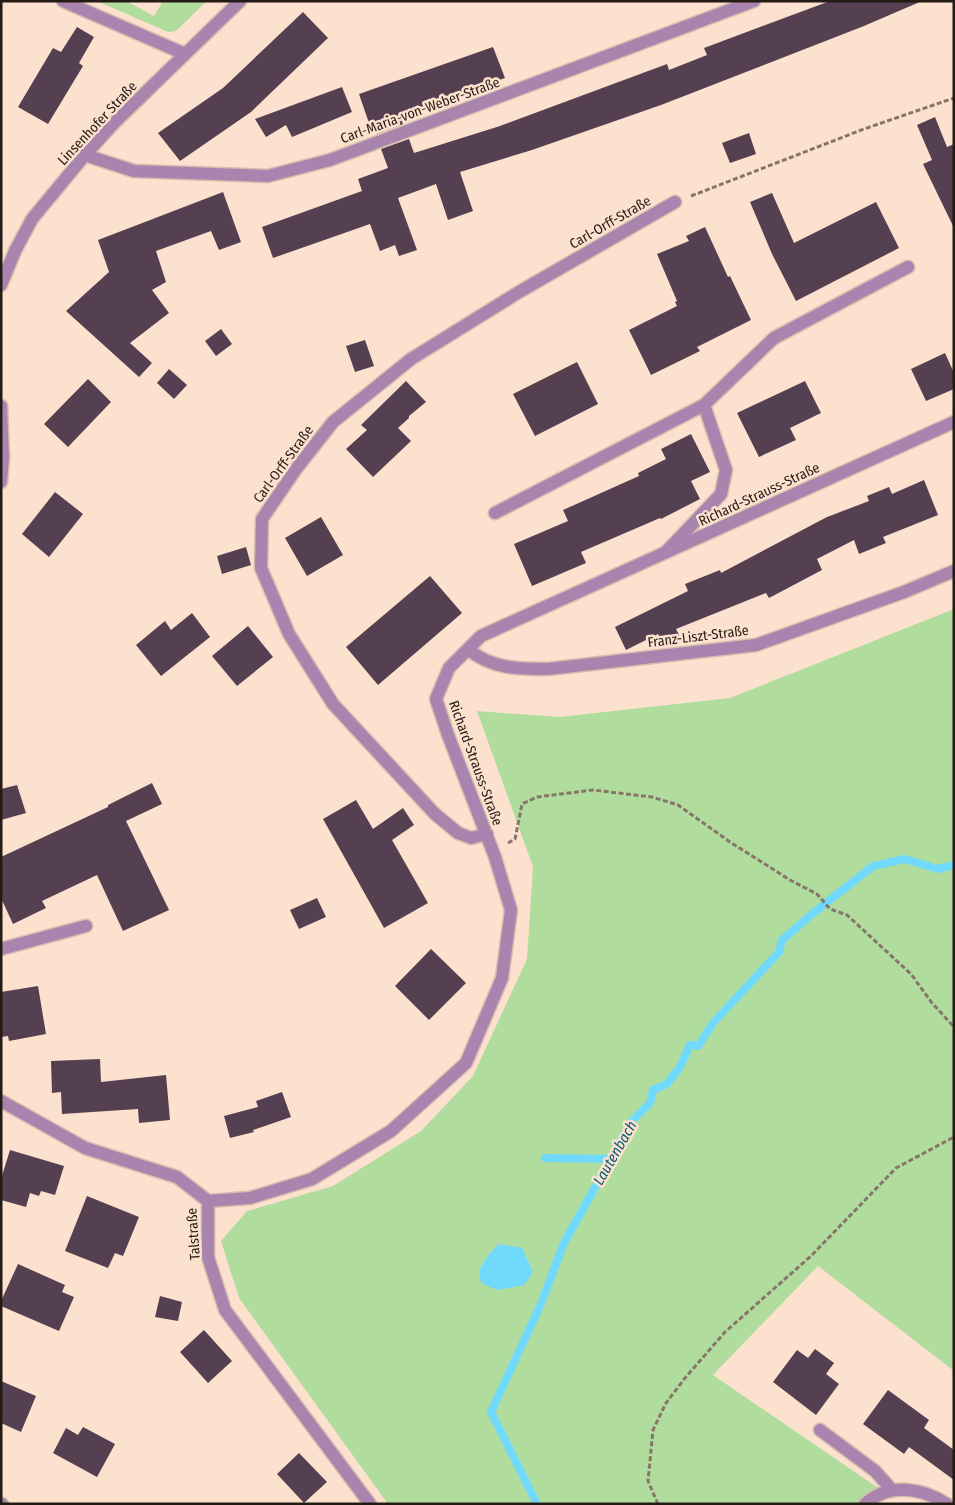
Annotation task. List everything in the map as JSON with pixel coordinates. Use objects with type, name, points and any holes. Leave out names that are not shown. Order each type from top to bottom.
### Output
[{"type":"street","points":[[63,1],[185,54]]},
{"type":"street","name":"Linsenhofer Straße","points":[[1,285],[15,251],[32,219],[86,154],[115,122],[240,1]]},
{"type":"street","name":"Carl-Maria-von-Weber-Straße","points":[[86,154],[134,171],[268,176],[330,160],[752,2]]},
{"type":"street","name":"Carl-Orff-Straße","points":[[486,834],[471,838],[458,833],[435,814],[333,704],[289,634],[261,568],[262,519],[296,469],[333,422],[411,359],[519,292],[674,202]]},
{"type":"street","points":[[495,513],[704,405],[774,338],[908,267]]},
{"type":"street","points":[[664,554],[721,494],[726,470],[704,405]]},
{"type":"street","points":[[1,406],[3,458],[1,482]]},
{"type":"street","name":"Richard-Strauss-Straße","points":[[208,1202],[250,1198],[312,1179],[391,1131],[466,1063],[502,978],[511,910],[494,852],[448,736],[436,699],[449,668],[481,636],[954,422]]},
{"type":"street","name":"Franz-Liszt-Straße","points":[[468,649],[477,658],[493,664],[517,669],[548,669],[756,644],[904,592],[954,571]]},
{"type":"street","points":[[1,949],[86,926]]},
{"type":"street","name":"Talstraße","points":[[1,1101],[85,1148],[177,1177],[208,1202],[208,1257],[225,1310],[370,1504]]},
{"type":"street","points":[[820,1430],[876,1471],[892,1490]]},
{"type":"street","points":[[865,1504],[872,1498],[892,1490],[917,1490],[946,1504]]},
{"type":"path","points":[[674,202],[864,129],[954,98]]},
{"type":"path","points":[[494,852],[515,839],[522,804],[537,797],[593,790],[652,797],[678,805],[730,842],[790,880],[817,894],[830,909],[847,915],[911,974],[932,1003],[954,1027]]},
{"type":"path","points":[[658,1504],[648,1481],[653,1430],[666,1403],[685,1378],[725,1332],[811,1256],[896,1168],[954,1137]]},
{"type":"green space","points":[[97,1],[126,1],[154,16],[163,1],[207,1],[176,31],[168,32]]},
{"type":"green space","points":[[954,609],[954,1371],[818,1266],[713,1375],[887,1494],[878,1504],[388,1504],[239,1298],[221,1241],[247,1211],[333,1186],[421,1131],[473,1076],[527,959],[533,867],[477,711],[560,717],[730,698]]},
{"type":"water","points":[[499,1244],[522,1248],[533,1272],[524,1285],[497,1290],[481,1283],[479,1270],[489,1254]]},
{"type":"building","points":[[830,1],[922,1],[864,26],[661,105],[532,150],[460,172],[473,211],[448,220],[436,184],[398,198],[417,250],[399,256],[395,245],[380,251],[370,224],[273,258],[262,227],[362,191],[358,179],[388,168],[381,149],[409,139],[414,153],[500,126],[667,64],[669,70],[707,55],[704,48]]},
{"type":"building","points":[[303,12],[328,38],[251,112],[180,161],[158,133],[223,88]]},
{"type":"building","points":[[77,27],[94,37],[79,63],[83,66],[48,124],[18,107],[53,48],[61,52]]},
{"type":"building","points":[[493,47],[505,78],[400,115],[403,124],[376,134],[372,125],[370,126],[359,94]]},
{"type":"building","points":[[342,87],[352,112],[292,137],[286,125],[266,137],[255,119]]},
{"type":"building","points":[[935,117],[947,147],[954,144],[954,228],[923,164],[932,160],[917,125]]},
{"type":"building","points":[[749,133],[756,154],[730,163],[722,143]]},
{"type":"building","points":[[223,192],[241,242],[219,250],[211,231],[156,251],[166,282],[152,290],[169,313],[130,343],[152,363],[139,377],[66,311],[109,272],[98,240]]},
{"type":"building","points":[[772,193],[794,243],[876,202],[899,248],[796,301],[772,254],[750,202]]},
{"type":"building","points":[[705,227],[728,277],[730,276],[751,320],[697,347],[700,351],[651,375],[629,330],[677,306],[675,302],[677,301],[657,254],[689,241],[686,236]]},
{"type":"building","points":[[221,329],[232,344],[216,356],[205,341]]},
{"type":"building","points":[[365,340],[374,366],[355,372],[346,346]]},
{"type":"building","points":[[945,353],[954,373],[954,389],[926,401],[911,369]]},
{"type":"building","points":[[577,362],[598,404],[535,436],[513,394]]},
{"type":"building","points":[[169,369],[187,385],[174,399],[157,383]]},
{"type":"building","points":[[88,379],[111,402],[68,447],[44,424]]},
{"type":"building","points":[[406,381],[426,402],[398,428],[411,441],[373,477],[346,449],[367,430],[361,425]]},
{"type":"building","points":[[805,381],[821,413],[790,428],[796,440],[759,457],[737,413]]},
{"type":"building","points":[[691,434],[710,472],[691,481],[700,499],[661,519],[581,552],[586,563],[532,586],[514,544],[568,521],[563,510],[639,476],[638,473],[666,459],[661,449]]},
{"type":"building","points":[[924,480],[938,515],[883,537],[886,543],[859,554],[854,540],[817,559],[822,570],[769,598],[766,593],[676,629],[680,637],[664,645],[658,634],[626,650],[615,627],[688,591],[685,584],[720,570],[721,573],[827,517],[869,501],[867,496],[889,487],[892,494]]},
{"type":"building","points":[[55,492],[83,514],[49,557],[22,534]]},
{"type":"building","points":[[321,517],[343,555],[307,576],[285,538]]},
{"type":"building","points":[[246,547],[251,565],[222,574],[217,556]]},
{"type":"building","points":[[430,576],[462,613],[378,685],[346,647]]},
{"type":"building","points":[[192,613],[210,637],[161,676],[136,645],[165,621],[171,630]]},
{"type":"building","points":[[248,626],[273,657],[237,686],[212,656]]},
{"type":"building","points":[[152,783],[162,804],[126,821],[169,910],[123,931],[97,875],[42,901],[46,908],[13,924],[1,898],[1,857],[108,807],[108,805]]},
{"type":"building","points":[[17,785],[26,813],[1,820],[1,789]]},
{"type":"building","points":[[356,800],[373,829],[403,808],[414,825],[392,840],[428,903],[384,928],[323,819]]},
{"type":"building","points":[[317,898],[326,917],[299,929],[290,910]]},
{"type":"building","points":[[431,949],[466,983],[429,1020],[395,986]]},
{"type":"building","points":[[38,986],[46,1034],[9,1041],[8,1036],[1,1037],[1,992]]},
{"type":"building","points":[[100,1059],[101,1082],[166,1075],[170,1120],[139,1123],[138,1109],[62,1114],[61,1092],[52,1093],[51,1061]]},
{"type":"building","points":[[282,1092],[291,1117],[253,1130],[254,1132],[230,1138],[224,1116],[258,1107],[256,1101]]},
{"type":"building","points":[[10,1150],[64,1166],[55,1195],[41,1191],[39,1196],[30,1193],[26,1207],[1,1200],[1,1179]]},
{"type":"building","points":[[87,1196],[139,1217],[123,1256],[115,1253],[108,1268],[65,1251]]},
{"type":"building","points":[[18,1264],[65,1285],[62,1292],[74,1297],[59,1331],[1,1306],[1,1301]]},
{"type":"building","points":[[160,1296],[182,1302],[178,1321],[155,1317]]},
{"type":"building","points":[[204,1330],[232,1361],[208,1383],[180,1352]]},
{"type":"building","points":[[815,1349],[834,1363],[826,1374],[839,1384],[816,1415],[773,1382],[797,1350],[808,1358]]},
{"type":"building","points":[[1,1381],[36,1396],[21,1432],[1,1423]]},
{"type":"building","points":[[888,1390],[929,1420],[924,1428],[954,1450],[954,1480],[909,1447],[904,1454],[863,1424]]},
{"type":"building","points":[[83,1427],[115,1444],[97,1477],[53,1453],[66,1428],[78,1435]]},
{"type":"building","points":[[299,1453],[327,1482],[304,1503],[277,1474]]},
{"type":"waterway","name":"Lautenbach","points":[[537,1504],[491,1412],[540,1306],[564,1243],[632,1121],[650,1103],[653,1090],[667,1084],[680,1067],[690,1045],[698,1046],[713,1023],[780,951],[781,941],[812,914],[873,866],[905,859],[938,869],[954,865]]},
{"type":"waterway","points":[[545,1158],[611,1159]]}]
